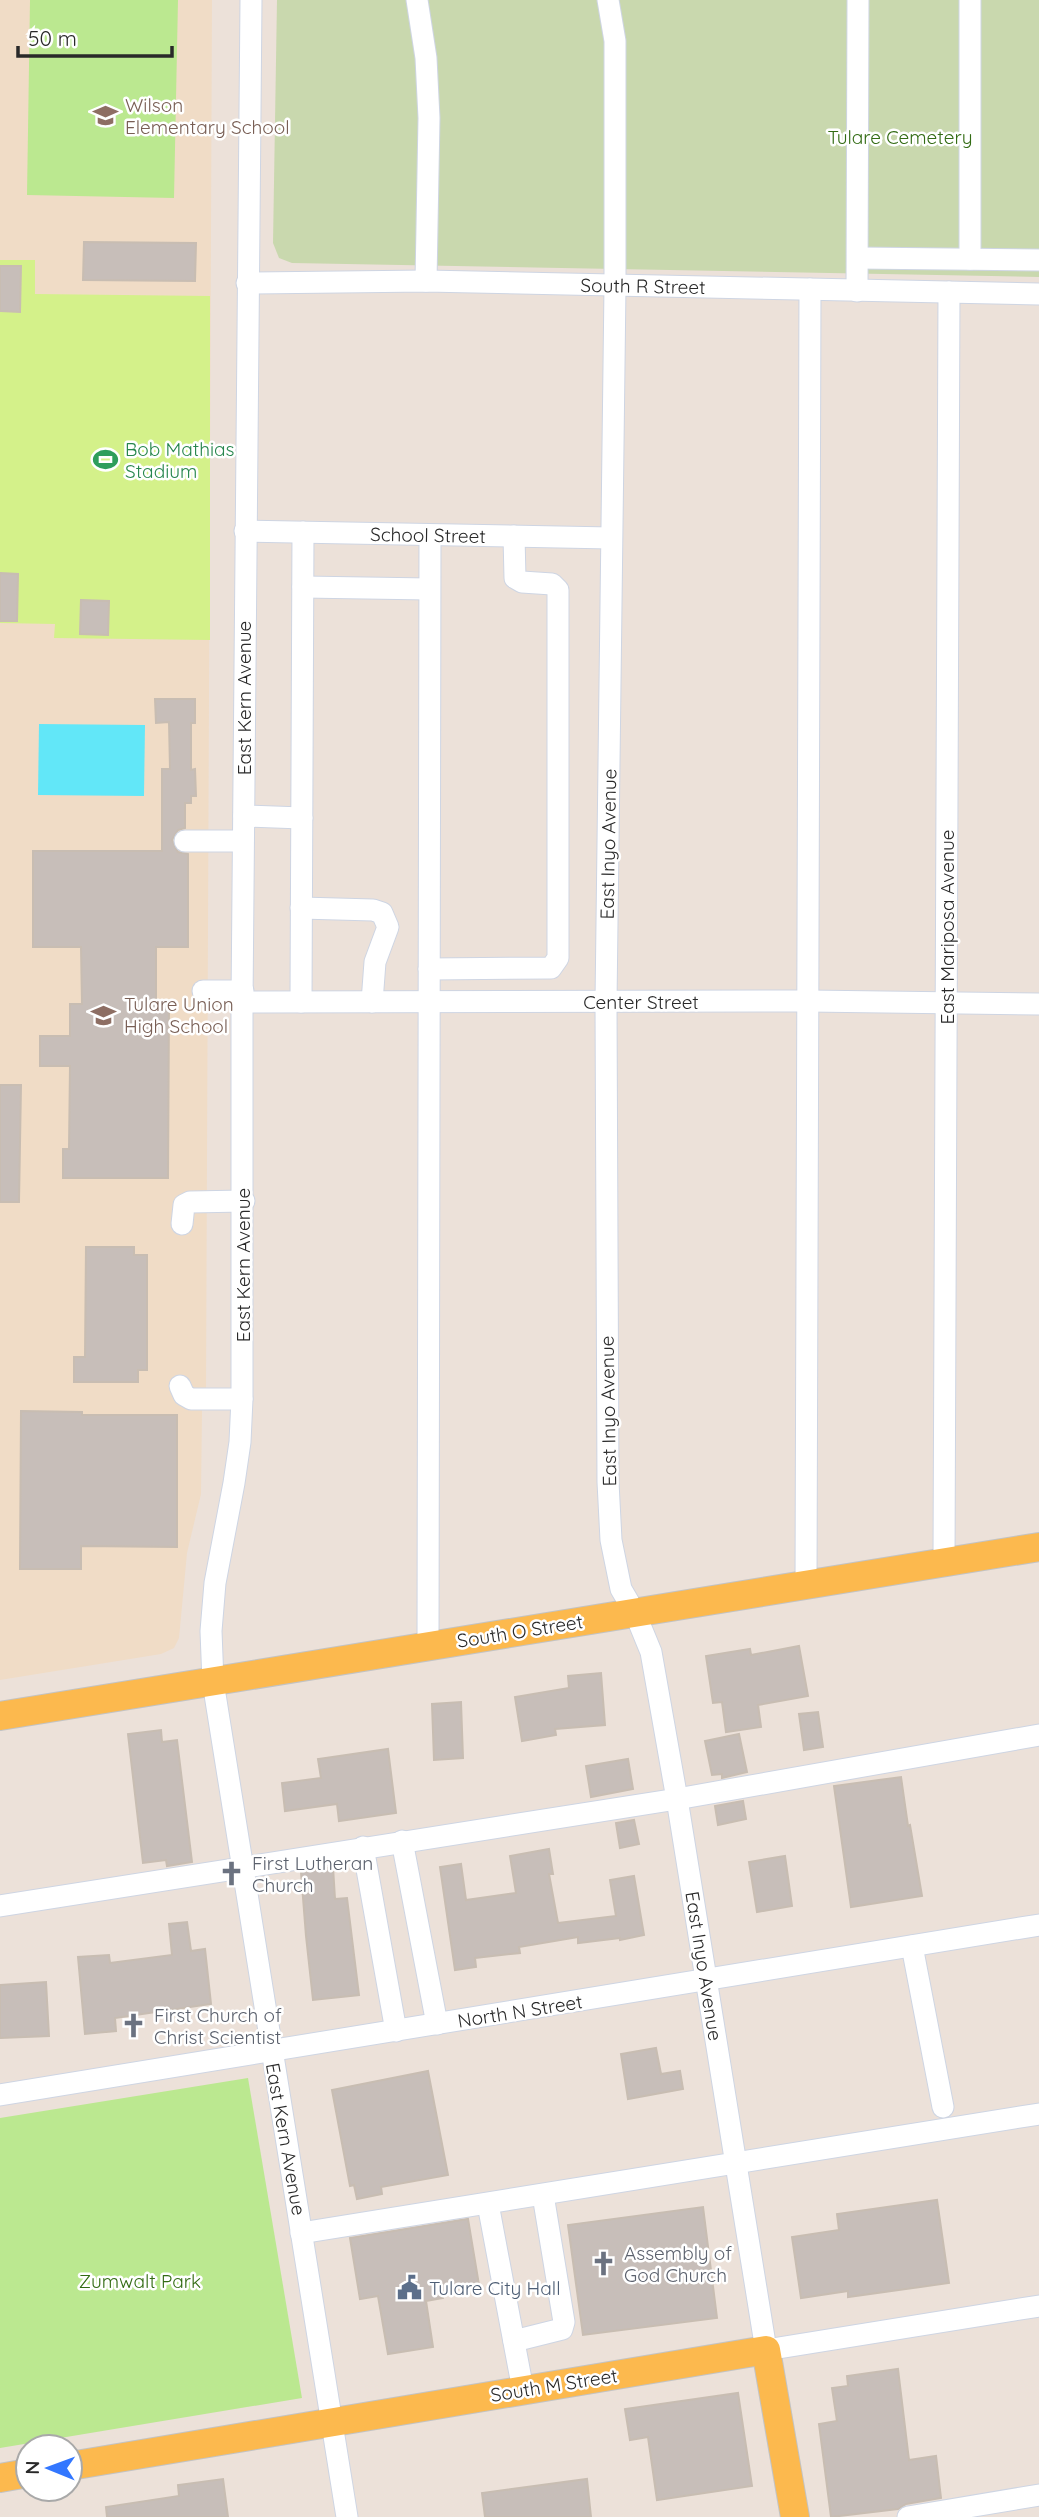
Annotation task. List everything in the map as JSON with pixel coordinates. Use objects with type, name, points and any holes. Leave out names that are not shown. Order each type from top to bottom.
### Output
[{"type":"main road","name":"South O Street","points":[[0,1716],[806,1586],[944,1560],[1039,1547]]},
{"type":"main road","name":"South M Street","points":[[84,2464],[766,2350]]},
{"type":"main road","name":"East Inyo Avenue","points":[[766,2350],[795,2517]]},
{"type":"street","name":"East Kern Avenue","points":[[251,0],[243,841],[242,1399],[240,1442],[215,1583],[211,1631],[213,1682],[241,1866],[347,2517]]},
{"type":"street","points":[[416,0],[426,58],[429,118],[426,281]]},
{"type":"street","name":"East Inyo Avenue","points":[[608,0],[615,41],[615,286],[606,1003],[611,1540],[621,1589],[635,1613],[651,1652],[766,2350]]},
{"type":"street","points":[[857,290],[858,0]]},
{"type":"street","points":[[970,0],[970,259]]},
{"type":"street","points":[[858,258],[1039,260]]},
{"type":"street","name":"South R Street","points":[[247,283],[426,281],[1039,294]]},
{"type":"street","points":[[806,1586],[810,289]]},
{"type":"street","name":"East Mariposa Avenue","points":[[944,1560],[949,292]]},
{"type":"street","name":"School Street","points":[[246,531],[611,538]]},
{"type":"street","points":[[301,1002],[303,532]]},
{"type":"street","points":[[428,1646],[430,535]]},
{"type":"street","points":[[429,969],[551,968],[558,958],[558,590],[552,583],[522,582],[515,578],[514,536]]},
{"type":"street","points":[[303,587],[429,589]]},
{"type":"street","points":[[244,816],[302,818]]},
{"type":"street","points":[[185,841],[243,841]]},
{"type":"street","points":[[301,908],[373,910],[382,913],[388,927],[375,962],[372,1002]]},
{"type":"street","points":[[512,968],[513,1002]]},
{"type":"street","name":"Center Street","points":[[203,991],[301,1002],[808,1001],[1039,1004]]},
{"type":"street","points":[[181,1224],[184,1205],[190,1202],[244,1201]]},
{"type":"street","points":[[180,1386],[184,1395],[191,1399],[242,1399]]},
{"type":"street","points":[[0,1906],[677,1799],[1039,1735]]},
{"type":"street","points":[[402,1841],[437,2024]]},
{"type":"street","points":[[363,1847],[396,2031]]},
{"type":"street","name":"North N Street","points":[[0,2095],[1039,1925]]},
{"type":"street","points":[[912,1946],[943,2107]]},
{"type":"street","points":[[301,2233],[736,2165],[1039,2114]]},
{"type":"street","points":[[514,2341],[562,2329],[564,2322],[543,2195]]},
{"type":"street","points":[[488,2204],[523,2390]]},
{"type":"street","name":"South M Street","points":[[766,2350],[1039,2306]]},
{"type":"street","points":[[908,2517],[1039,2495]]},
{"type":"shaded area","name":"Tulare Union High School","points":[[0,0],[212,0],[206,1390],[202,1411],[201,1494],[187,1553],[179,1638],[174,1648],[161,1654],[0,1680]]},
{"type":"green space","points":[[30,0],[178,0],[174,198],[27,195]]},
{"type":"green space","name":"Tulare Cemetery","points":[[277,0],[1039,0],[1039,277],[292,263],[279,258],[273,243]]},
{"type":"green space","name":"Bob Mathias Stadium","points":[[0,260],[35,260],[35,294],[210,296],[210,640],[54,638],[55,624],[0,623]]},
{"type":"green space","name":"Zumwalt Park","points":[[248,2078],[302,2398],[84,2434],[14,2433],[14,2446],[0,2448],[0,2118]]},
{"type":"water","points":[[39,724],[145,725],[144,796],[38,795]]},
{"type":"building","points":[[84,242],[196,243],[195,281],[83,280]]},
{"type":"building","points":[[0,266],[21,266],[20,312],[0,311]]},
{"type":"building","points":[[0,573],[18,574],[17,621],[0,621]]},
{"type":"building","points":[[81,600],[109,601],[108,635],[80,634]]},
{"type":"building","points":[[155,699],[195,699],[195,723],[191,723],[191,770],[195,769],[196,796],[191,796],[191,803],[185,803],[185,828],[178,830],[172,840],[178,852],[188,854],[188,947],[156,947],[156,1004],[169,1004],[168,1178],[63,1178],[63,1149],[69,1149],[70,1066],[40,1066],[40,1036],[70,1036],[70,1004],[82,1004],[81,947],[33,947],[33,851],[162,851],[162,769],[170,769],[169,722],[156,723]]},
{"type":"building","points":[[0,1085],[21,1085],[19,1202],[0,1202]]},
{"type":"building","points":[[86,1247],[134,1247],[134,1255],[147,1255],[147,1370],[138,1370],[138,1382],[74,1382],[74,1357],[85,1357]]},
{"type":"building","points":[[21,1411],[82,1412],[82,1415],[177,1415],[177,1547],[81,1546],[81,1569],[20,1569]]},
{"type":"building","points":[[799,1646],[808,1696],[758,1705],[761,1727],[726,1732],[722,1702],[713,1703],[706,1656],[750,1649],[751,1655]]},
{"type":"building","points":[[601,1673],[605,1725],[555,1729],[556,1735],[522,1741],[515,1697],[569,1688],[568,1676]]},
{"type":"building","points":[[461,1702],[463,1758],[434,1760],[432,1704]]},
{"type":"building","points":[[818,1712],[823,1747],[804,1750],[799,1714]]},
{"type":"building","points":[[161,1730],[162,1742],[177,1740],[192,1862],[167,1866],[166,1860],[143,1863],[128,1734]]},
{"type":"building","points":[[739,1734],[747,1772],[722,1778],[722,1774],[712,1775],[705,1741]]},
{"type":"building","points":[[388,1749],[396,1813],[339,1821],[337,1804],[285,1811],[282,1783],[321,1778],[318,1759]]},
{"type":"building","points":[[628,1759],[633,1789],[591,1797],[586,1766]]},
{"type":"building","points":[[901,1777],[922,1896],[851,1907],[834,1786]]},
{"type":"building","points":[[743,1801],[746,1819],[718,1825],[715,1806]]},
{"type":"building","points":[[634,1820],[639,1844],[620,1848],[616,1823]]},
{"type":"building","points":[[549,1849],[553,1874],[549,1874],[558,1923],[616,1916],[610,1880],[634,1876],[644,1935],[578,1943],[578,1937],[519,1947],[520,1953],[475,1958],[476,1967],[455,1970],[440,1867],[461,1864],[466,1900],[516,1893],[510,1856]]},
{"type":"building","points":[[785,1856],[792,1906],[757,1912],[749,1862]]},
{"type":"building","points":[[333,1867],[335,1899],[347,1898],[359,1995],[313,2000],[301,1872]]},
{"type":"building","points":[[187,1922],[191,1951],[205,1949],[211,2004],[115,2018],[116,2031],[85,2034],[78,1957],[109,1955],[110,1963],[172,1955],[169,1924]]},
{"type":"building","points":[[46,1982],[49,2036],[0,2038],[0,1985]]},
{"type":"building","points":[[656,2048],[661,2074],[680,2071],[683,2089],[628,2099],[621,2054]]},
{"type":"building","points":[[428,2071],[448,2175],[381,2187],[382,2194],[357,2199],[354,2185],[350,2186],[332,2090]]},
{"type":"building","points":[[937,2200],[949,2283],[848,2297],[848,2291],[801,2298],[792,2237],[839,2230],[837,2214]]},
{"type":"building","points":[[703,2207],[717,2318],[583,2335],[568,2225]]},
{"type":"building","name":"Tulare City Hall","points":[[468,2219],[479,2285],[442,2291],[443,2298],[426,2301],[433,2347],[388,2354],[378,2296],[360,2299],[350,2238]]},
{"type":"building","points":[[898,2369],[909,2460],[936,2456],[941,2498],[906,2504],[898,2509],[831,2517],[819,2424],[837,2421],[832,2388],[848,2386],[847,2376]]},
{"type":"building","points":[[738,2393],[752,2486],[657,2500],[648,2437],[630,2440],[625,2409]]},
{"type":"building","points":[[223,2479],[228,2517],[107,2517],[106,2507],[179,2496],[178,2485]]},
{"type":"building","points":[[587,2479],[591,2517],[485,2517],[482,2493]]},
{"type":"place","name":"Wilson Elementary School","points":[[105,116]]},
{"type":"place","name":"Bob Mathias Stadium","points":[[105,460]]},
{"type":"place","name":"Tulare Union High School","points":[[104,1015]]},
{"type":"place","name":"First Lutheran Church","points":[[232,1874]]},
{"type":"place","name":"First Church of Christ Scientist","points":[[134,2026]]},
{"type":"place","name":"Assembly of God Church","points":[[604,2264]]},
{"type":"place","name":"Tulare City Hall","points":[[409,2288]]}]
